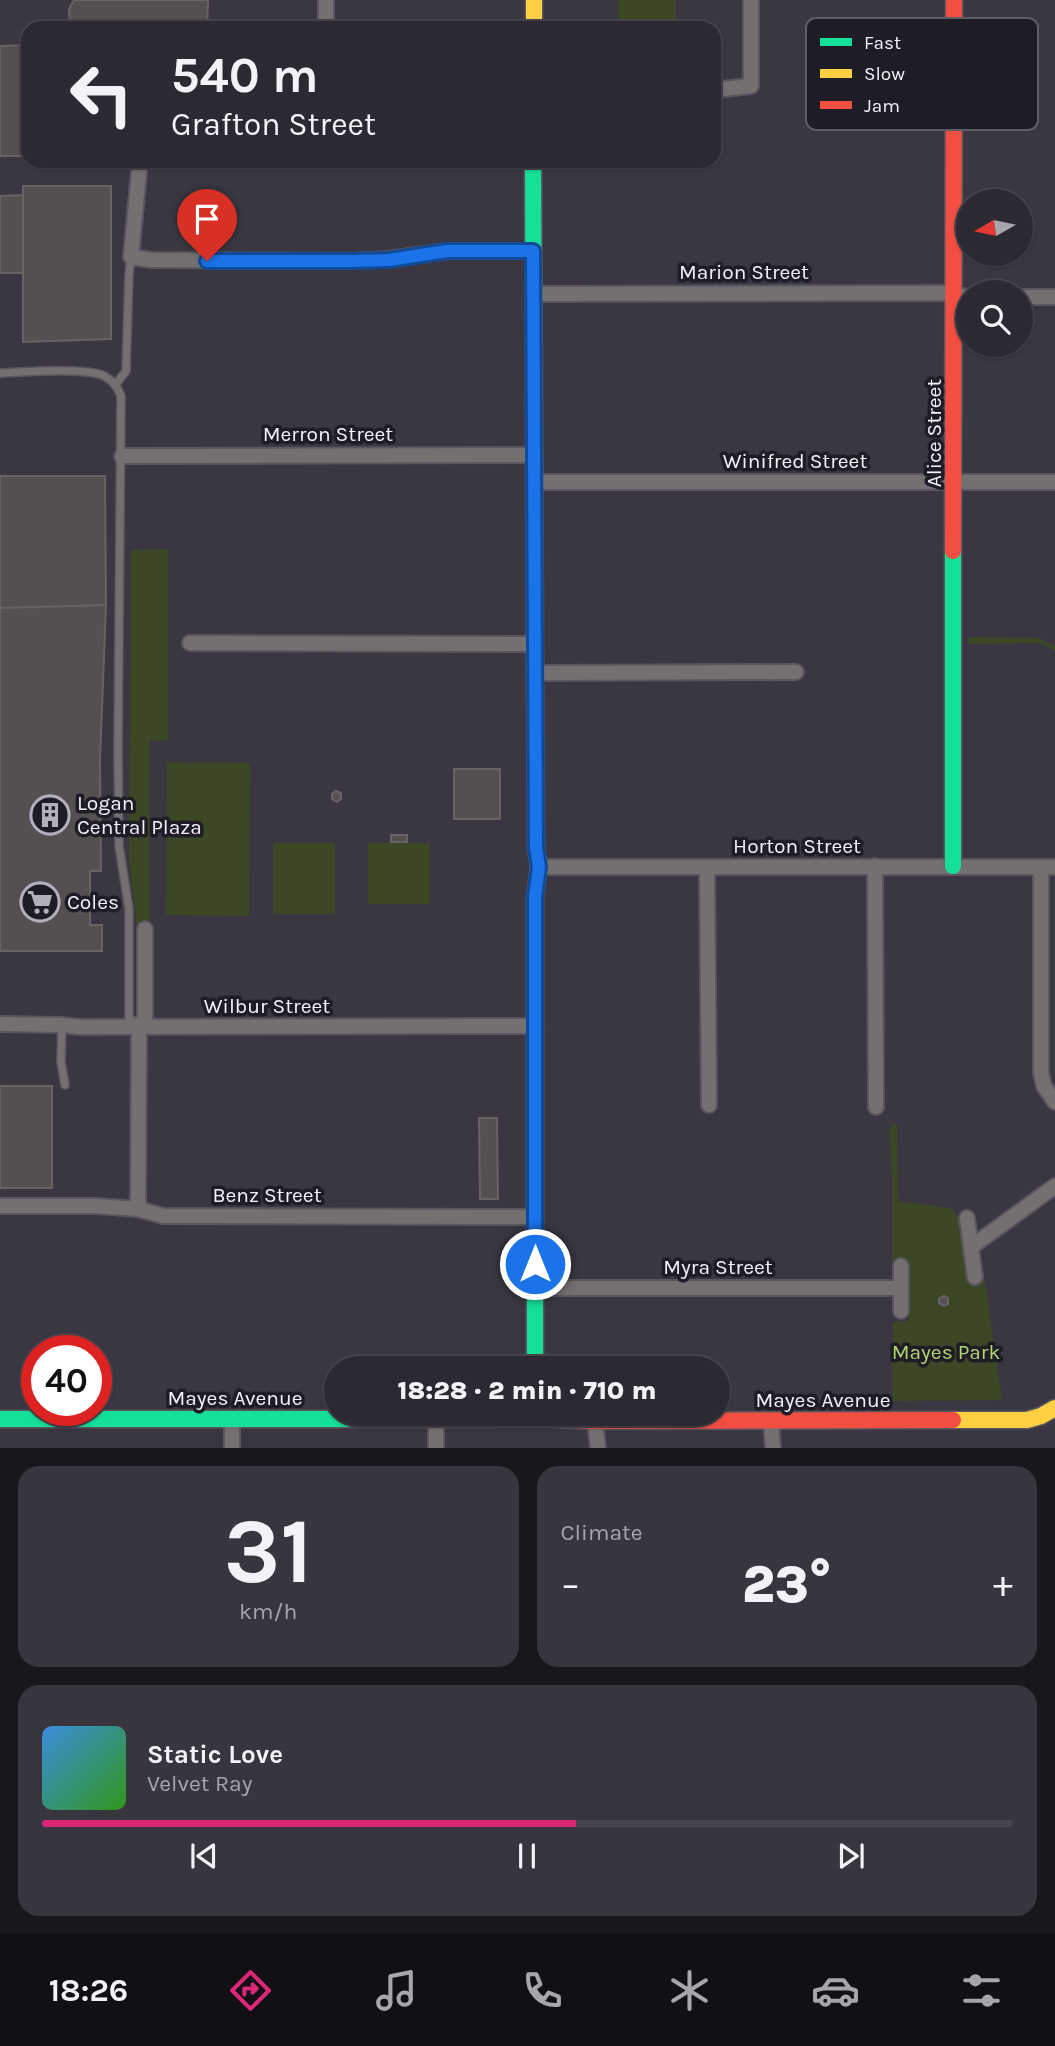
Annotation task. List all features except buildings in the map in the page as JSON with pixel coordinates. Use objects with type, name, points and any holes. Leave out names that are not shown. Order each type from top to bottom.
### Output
[{"type":"street","points":[[326,0],[326,21]]},
{"type":"street","points":[[534,0],[534,21]]},
{"type":"street","points":[[721,89],[751,86],[751,0]]},
{"type":"street","name":"Alice Street","points":[[954,0],[954,18]]},
{"type":"street","name":"Alice Street","points":[[957,130],[961,280]]},
{"type":"street","points":[[139,168],[131,257],[152,260],[353,261],[389,260],[447,251],[533,251]]},
{"type":"street","points":[[533,168],[536,848],[539,867],[535,896],[535,1356]]},
{"type":"street","name":"Marion Street","points":[[534,294],[956,295]]},
{"type":"street","points":[[1033,297],[1055,297]]},
{"type":"street","name":"Alice Street","points":[[953,866],[954,482],[959,357]]},
{"type":"street","name":"Merron Street","points":[[122,456],[534,455]]},
{"type":"street","name":"Winifred Street","points":[[535,482],[1055,482]]},
{"type":"street","points":[[190,643],[535,644]]},
{"type":"street","points":[[535,673],[796,672]]},
{"type":"street","points":[[874,866],[876,1107]]},
{"type":"street","name":"Horton Street","points":[[539,867],[1048,867]]},
{"type":"street","points":[[707,867],[709,1105]]},
{"type":"street","points":[[1048,867],[1041,1073],[1044,1086],[1055,1102]]},
{"type":"street","points":[[138,1209],[139,1027],[145,1018],[145,929]]},
{"type":"street","name":"Wilbur Street","points":[[0,1024],[79,1027],[535,1026]]},
{"type":"street","points":[[971,1247],[1055,1186]]},
{"type":"street","name":"Benz Street","points":[[0,1206],[96,1206],[138,1209],[163,1216],[535,1217]]},
{"type":"street","points":[[967,1218],[975,1277]]},
{"type":"street","points":[[901,1265],[901,1311]]},
{"type":"street","name":"Myra Street","points":[[536,1288],[901,1288]]},
{"type":"street","name":"Mayes Avenue","points":[[730,1421],[1027,1420],[1055,1408]]},
{"type":"street","name":"Mayes Avenue","points":[[0,1419],[324,1419]]},
{"type":"street","points":[[232,1419],[232,1447]]},
{"type":"street","points":[[771,1421],[773,1447]]},
{"type":"street","points":[[436,1426],[436,1447]]},
{"type":"street","points":[[596,1426],[598,1447]]},
{"type":"lane","points":[[116,384],[126,371],[131,257]]},
{"type":"lane","points":[[0,373],[97,374],[116,384],[121,396],[119,846],[129,909],[129,1018],[139,1027]]},
{"type":"lane","points":[[62,1025],[61,1062],[65,1085]]},
{"type":"green space","points":[[618,0],[676,0],[676,21],[618,21]]},
{"type":"green space","points":[[168,549],[168,740],[150,741],[149,928],[137,928],[129,860],[131,550]]},
{"type":"green space","points":[[968,637],[1039,638],[1055,646],[1055,650],[1040,643],[968,644]]},
{"type":"green space","points":[[167,762],[250,763],[249,916],[166,915]]},
{"type":"green space","points":[[273,843],[335,843],[335,914],[273,914]]},
{"type":"green space","points":[[368,843],[430,843],[430,904],[368,904]]},
{"type":"green space","name":"Mayes Park","points":[[894,1123],[897,1124],[898,1201],[950,1208],[959,1217],[968,1282],[985,1280],[1002,1400],[892,1401],[893,1322],[909,1321],[910,1262],[892,1262],[889,1129]]},
{"type":"traffic: fast","points":[[533,168],[535,670]]},
{"type":"traffic: fast","points":[[953,551],[953,866]]},
{"type":"traffic: fast","points":[[535,1030],[535,1356]]},
{"type":"traffic: fast","points":[[0,1419],[324,1419]]},
{"type":"traffic: slow","points":[[534,0],[534,21]]},
{"type":"traffic: slow","points":[[953,1420],[1027,1420],[1055,1408]]},
{"type":"traffic: jam","points":[[954,0],[954,18]]},
{"type":"traffic: jam","points":[[953,551],[954,130]]},
{"type":"traffic: jam","points":[[535,670],[536,848],[539,867],[535,896],[535,1030]]},
{"type":"traffic: jam","points":[[730,1421],[953,1420]]},
{"type":"place","name":"Logan Central Plaza","points":[[50,815]]},
{"type":"place","name":"Coles","points":[[40,902]]},
{"type":"route","points":[[207,261],[389,260],[447,251],[533,251],[536,848],[539,867],[535,896],[535,1264]]}]
